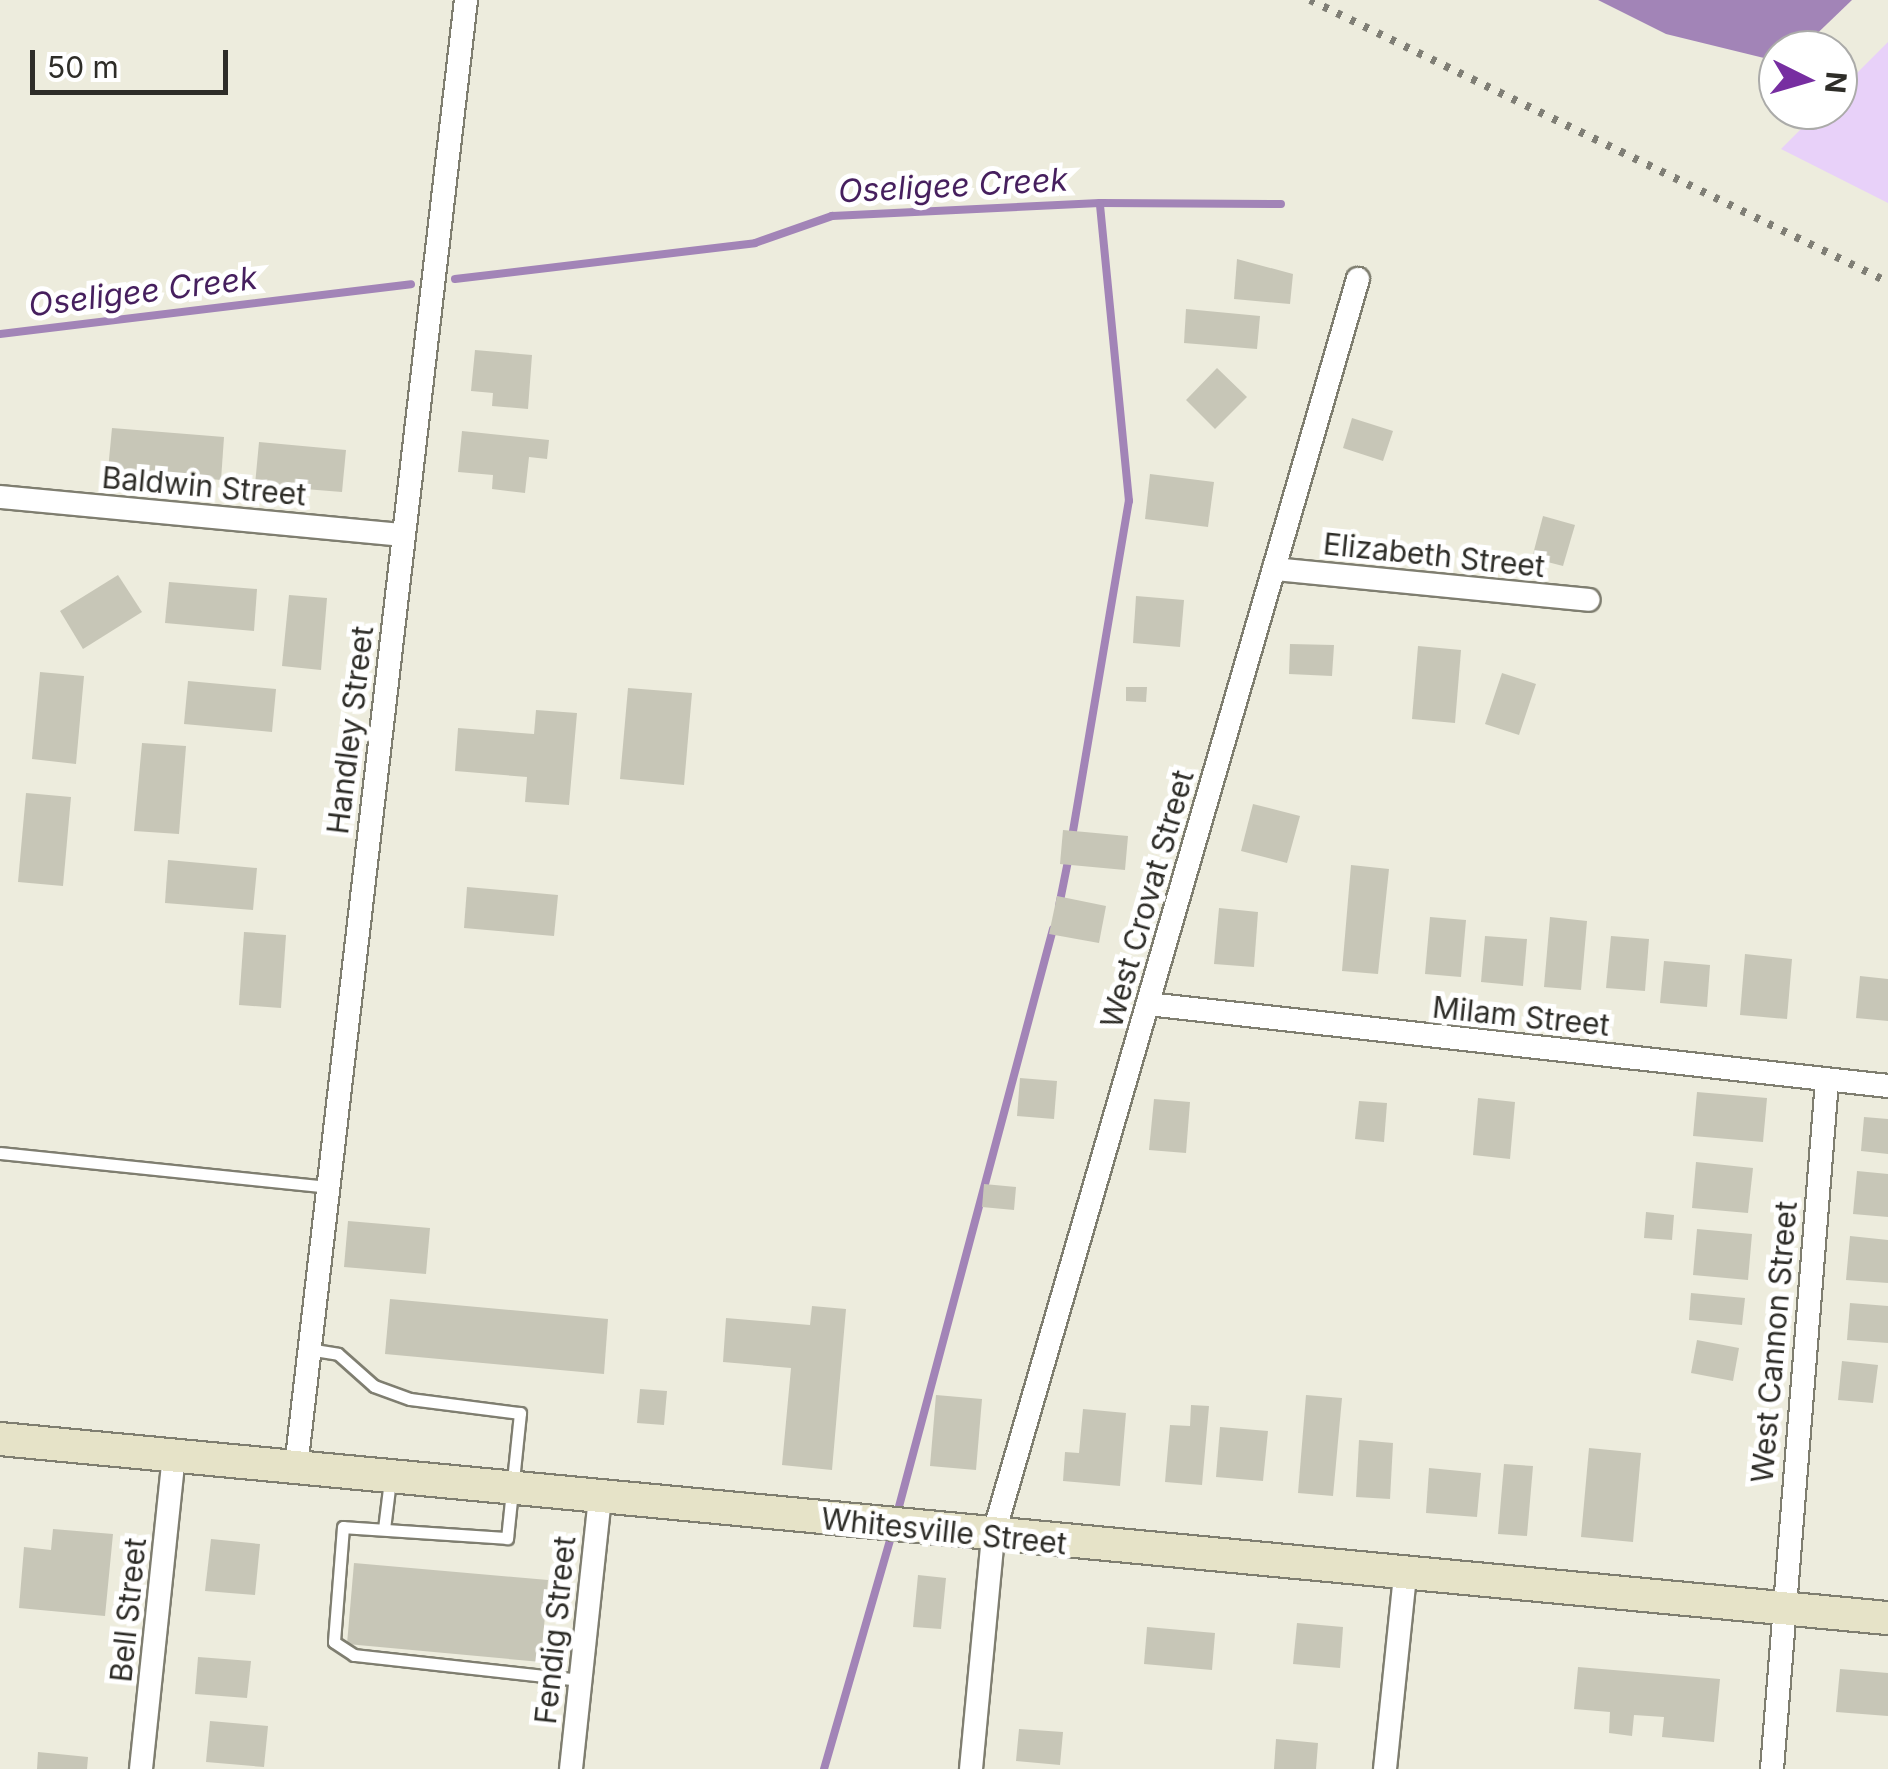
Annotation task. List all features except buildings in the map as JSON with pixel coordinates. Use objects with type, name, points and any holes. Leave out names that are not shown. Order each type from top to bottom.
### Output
[{"type":"main road","name":"Whitesville Street","points":[[0,1440],[1404,1576],[1888,1618]]},
{"type":"street","name":"Handley Street","points":[[296,1467],[466,0]]},
{"type":"street","name":"West Crovat Street","points":[[971,1769],[993,1536],[1358,279]]},
{"type":"street","name":"Baldwin Street","points":[[0,499],[403,535]]},
{"type":"street","name":"Elizabeth Street","points":[[1274,569],[1588,600]]},
{"type":"street","name":"Milam Street","points":[[1148,1004],[1888,1086]]},
{"type":"street","name":"West Cannon Street","points":[[1772,1769],[1827,1082]]},
{"type":"street","name":"Bell Street","points":[[141,1769],[174,1456]]},
{"type":"street","name":"Fendig Street","points":[[570,1769],[600,1497]]},
{"type":"street","points":[[1384,1769],[1404,1576]]},
{"type":"lane","points":[[0,1153],[327,1187]]},
{"type":"lane","points":[[308,1349],[338,1354],[374,1386],[410,1398],[520,1413],[510,1532],[500,1541],[343,1527],[332,1628],[343,1650],[580,1680]]},
{"type":"lane","points":[[384,1529],[390,1476]]},
{"type":"shaded area","points":[[1598,0],[1852,0],[1821,30],[1758,30],[1758,57],[1666,34]]},
{"type":"shaded area","points":[[1888,42],[1888,203],[1781,149],[1800,130],[1858,130],[1858,72]]},
{"type":"waterway","name":"Oseligee Creek","points":[[455,279],[755,243],[832,216],[1100,203],[1281,204]]},
{"type":"waterway","points":[[1072,837],[1129,501],[1100,203]]},
{"type":"waterway","name":"Oseligee Creek","points":[[0,334],[411,284]]},
{"type":"waterway","points":[[1059,906],[1069,856]]},
{"type":"waterway","points":[[897,1514],[1053,929]]},
{"type":"waterway","points":[[824,1769],[892,1533]]},
{"type":"railway","points":[[1310,0],[1888,282]]}]
